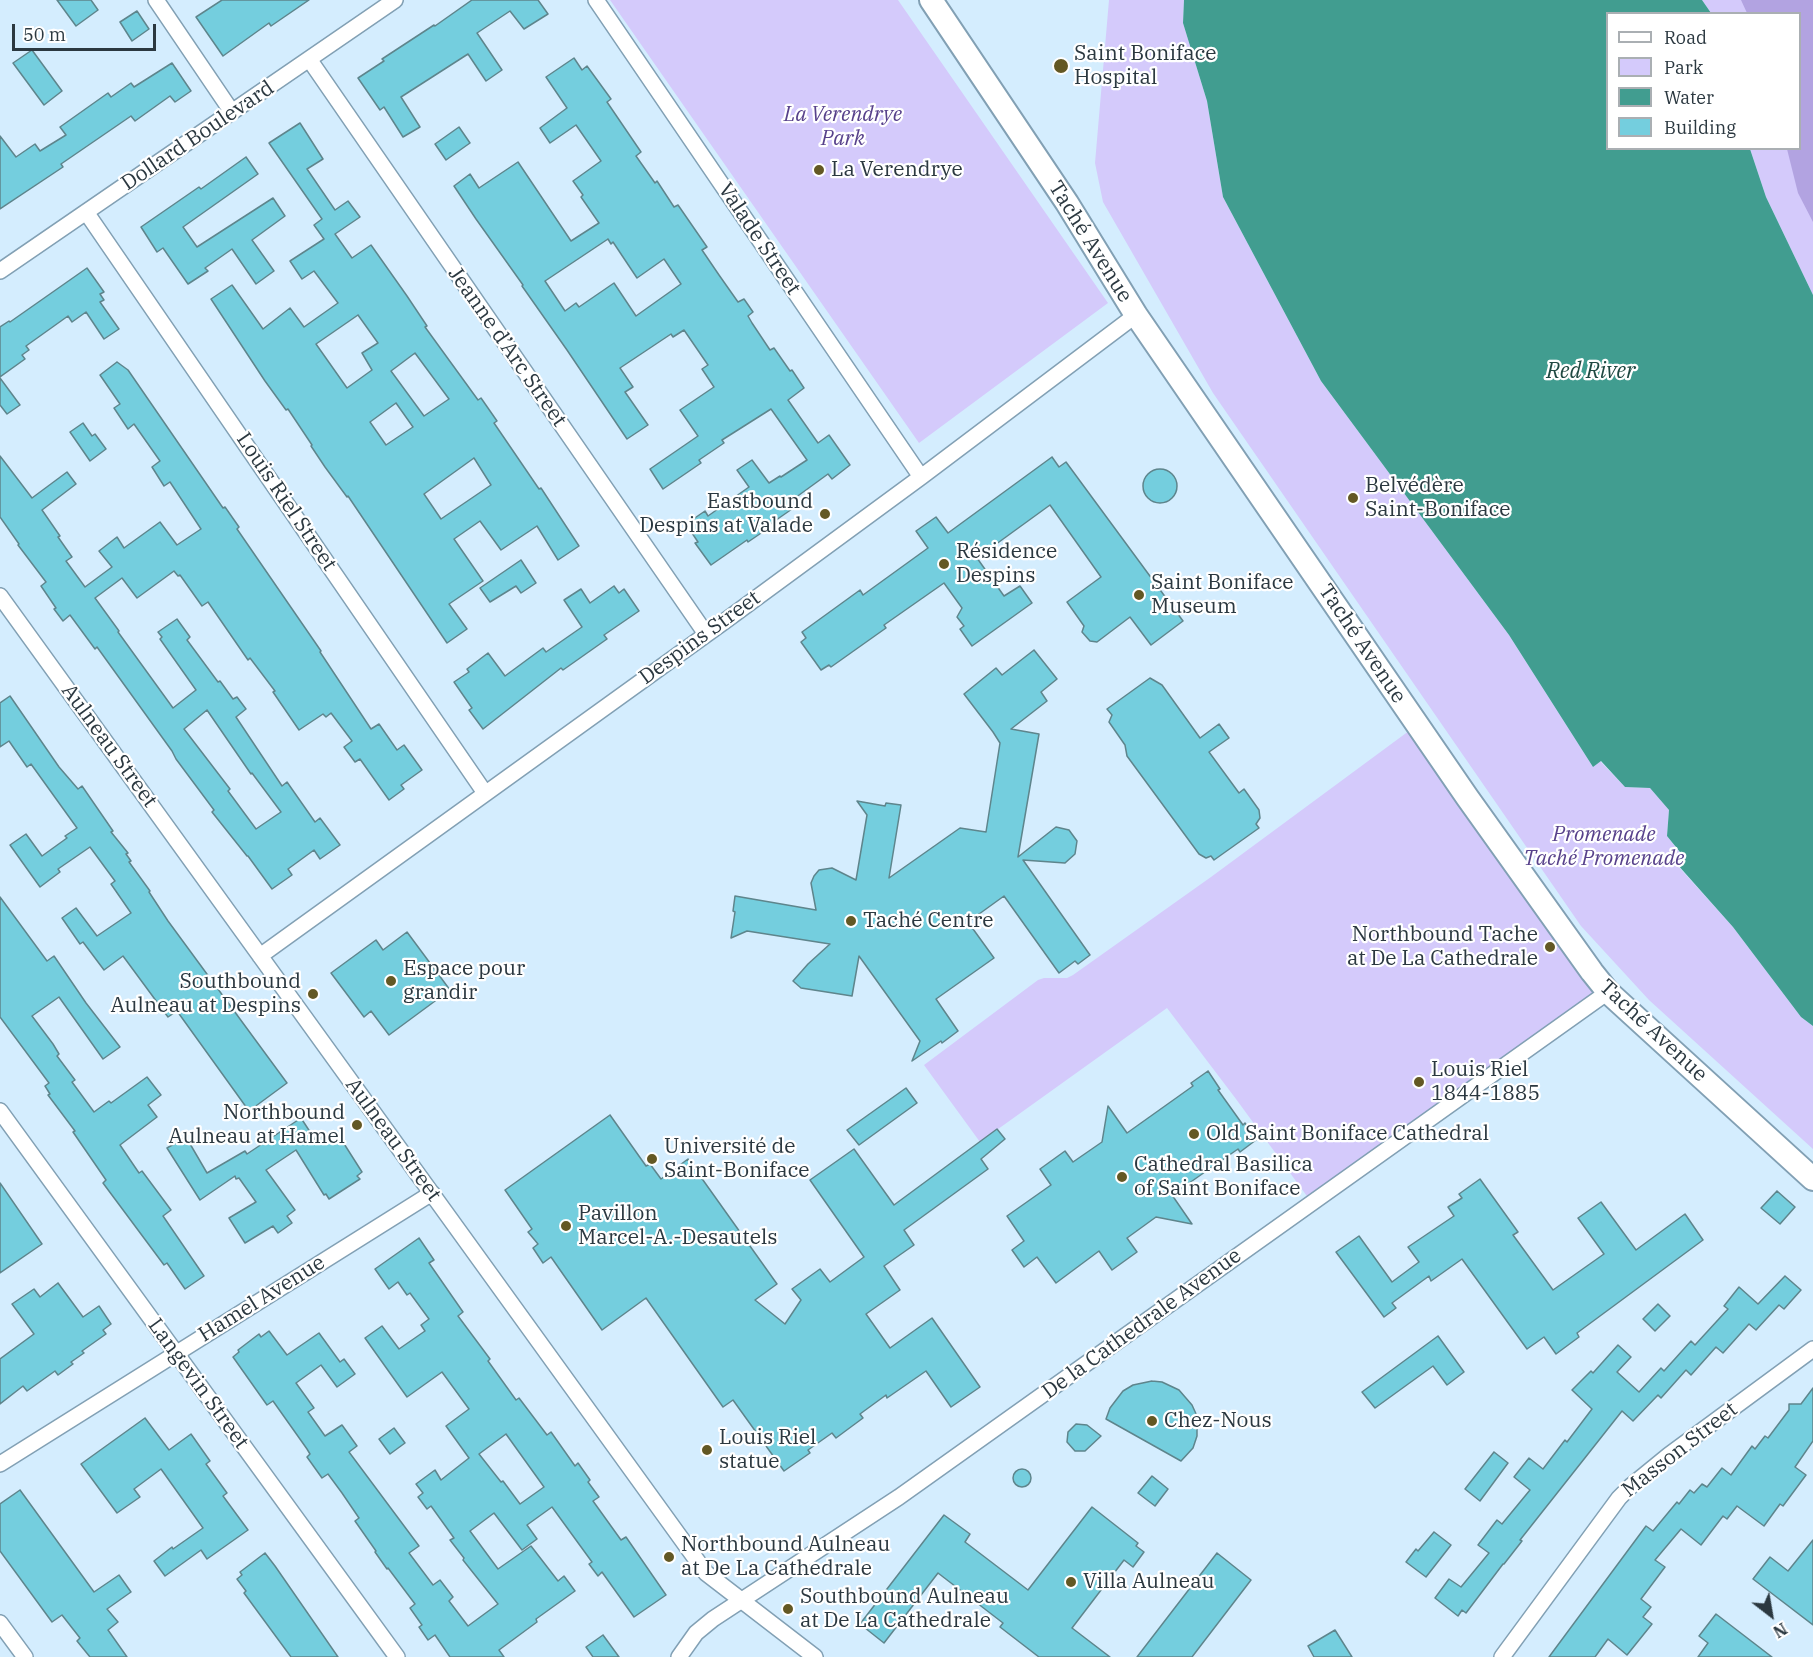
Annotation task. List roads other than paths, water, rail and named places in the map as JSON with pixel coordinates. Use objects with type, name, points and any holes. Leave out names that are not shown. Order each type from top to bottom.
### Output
[{"type":"street","points":[[156,0],[232,112]]},
{"type":"street","name":"Dollard Boulevard","points":[[0,271],[395,0]]},
{"type":"street","name":"Valade Street","points":[[596,0],[921,477]]},
{"type":"street","name":"Taché Avenue","points":[[931,0],[1067,203],[1136,315],[1519,872],[1592,972],[1608,992],[1813,1179]]},
{"type":"street","name":"Jeanne d’Arc Street","points":[[309,59],[706,634]]},
{"type":"street","name":"Louis Riel Street","points":[[86,212],[485,793]]},
{"type":"street","name":"Despins Street","points":[[260,956],[921,477],[1136,315]]},
{"type":"street","name":"Aulneau Street","points":[[0,596],[706,1573],[815,1657]]},
{"type":"street","name":"De la Cathedrale Avenue","points":[[679,1657],[696,1633],[713,1619],[899,1497],[1608,992]]},
{"type":"street","name":"Langevin Street","points":[[0,1111],[397,1657]]},
{"type":"street","name":"Hamel Avenue","points":[[0,1464],[432,1193]]},
{"type":"street","name":"Masson Street","points":[[1502,1657],[1619,1498],[1631,1486],[1669,1455],[1813,1349]]},
{"type":"street","points":[[0,1623],[25,1657]]},
{"type":"water","name":"Red River","points":[[1184,0],[1702,0],[1710,12],[1606,12],[1606,150],[1750,150],[1766,197],[1813,295],[1813,1026],[1801,1017],[1733,927],[1677,864],[1684,857],[1667,836],[1669,810],[1650,788],[1625,787],[1601,761],[1593,767],[1509,635],[1321,381],[1223,197],[1207,101],[1183,23]]},
{"type":"place","name":"Saint Boniface Hospital","points":[[1061,66]]},
{"type":"place","name":"La Verendrye","points":[[819,170]]},
{"type":"place","name":"Belvédère Saint-Boniface","points":[[1353,498]]},
{"type":"place","name":"Eastbound Despins at Valade","points":[[825,514]]},
{"type":"place","name":"Résidence Despins","points":[[944,564]]},
{"type":"place","name":"Saint Boniface Museum","points":[[1139,595]]},
{"type":"place","name":"Taché Centre","points":[[851,921]]},
{"type":"place","name":"Northbound Tache at De La Cathedrale","points":[[1550,947]]},
{"type":"place","name":"Espace pour grandir","points":[[391,981]]},
{"type":"place","name":"Southbound Aulneau at Despins","points":[[313,994]]},
{"type":"place","name":"Louis Riel 1844-1885","points":[[1419,1082]]},
{"type":"place","name":"Northbound Aulneau at Hamel","points":[[357,1125]]},
{"type":"place","name":"Old Saint Boniface Cathedral","points":[[1194,1134]]},
{"type":"place","name":"Université de Saint-Boniface","points":[[652,1159]]},
{"type":"place","name":"Cathedral Basilica of Saint Boniface","points":[[1122,1177]]},
{"type":"place","name":"Pavillon Marcel-A.-Desautels","points":[[566,1226]]},
{"type":"place","name":"Chez-Nous","points":[[1152,1421]]},
{"type":"place","name":"Louis Riel statue","points":[[707,1450]]},
{"type":"place","name":"Northbound Aulneau at De La Cathedrale","points":[[669,1557]]},
{"type":"place","name":"Villa Aulneau","points":[[1071,1582]]},
{"type":"place","name":"Southbound Aulneau at De La Cathedrale","points":[[788,1609]]},
{"type":"park label","name":"La Verendrye Park","points":[[843,127]]},
{"type":"park label","name":"Promenade Taché Promenade","points":[[1604,847]]}]
